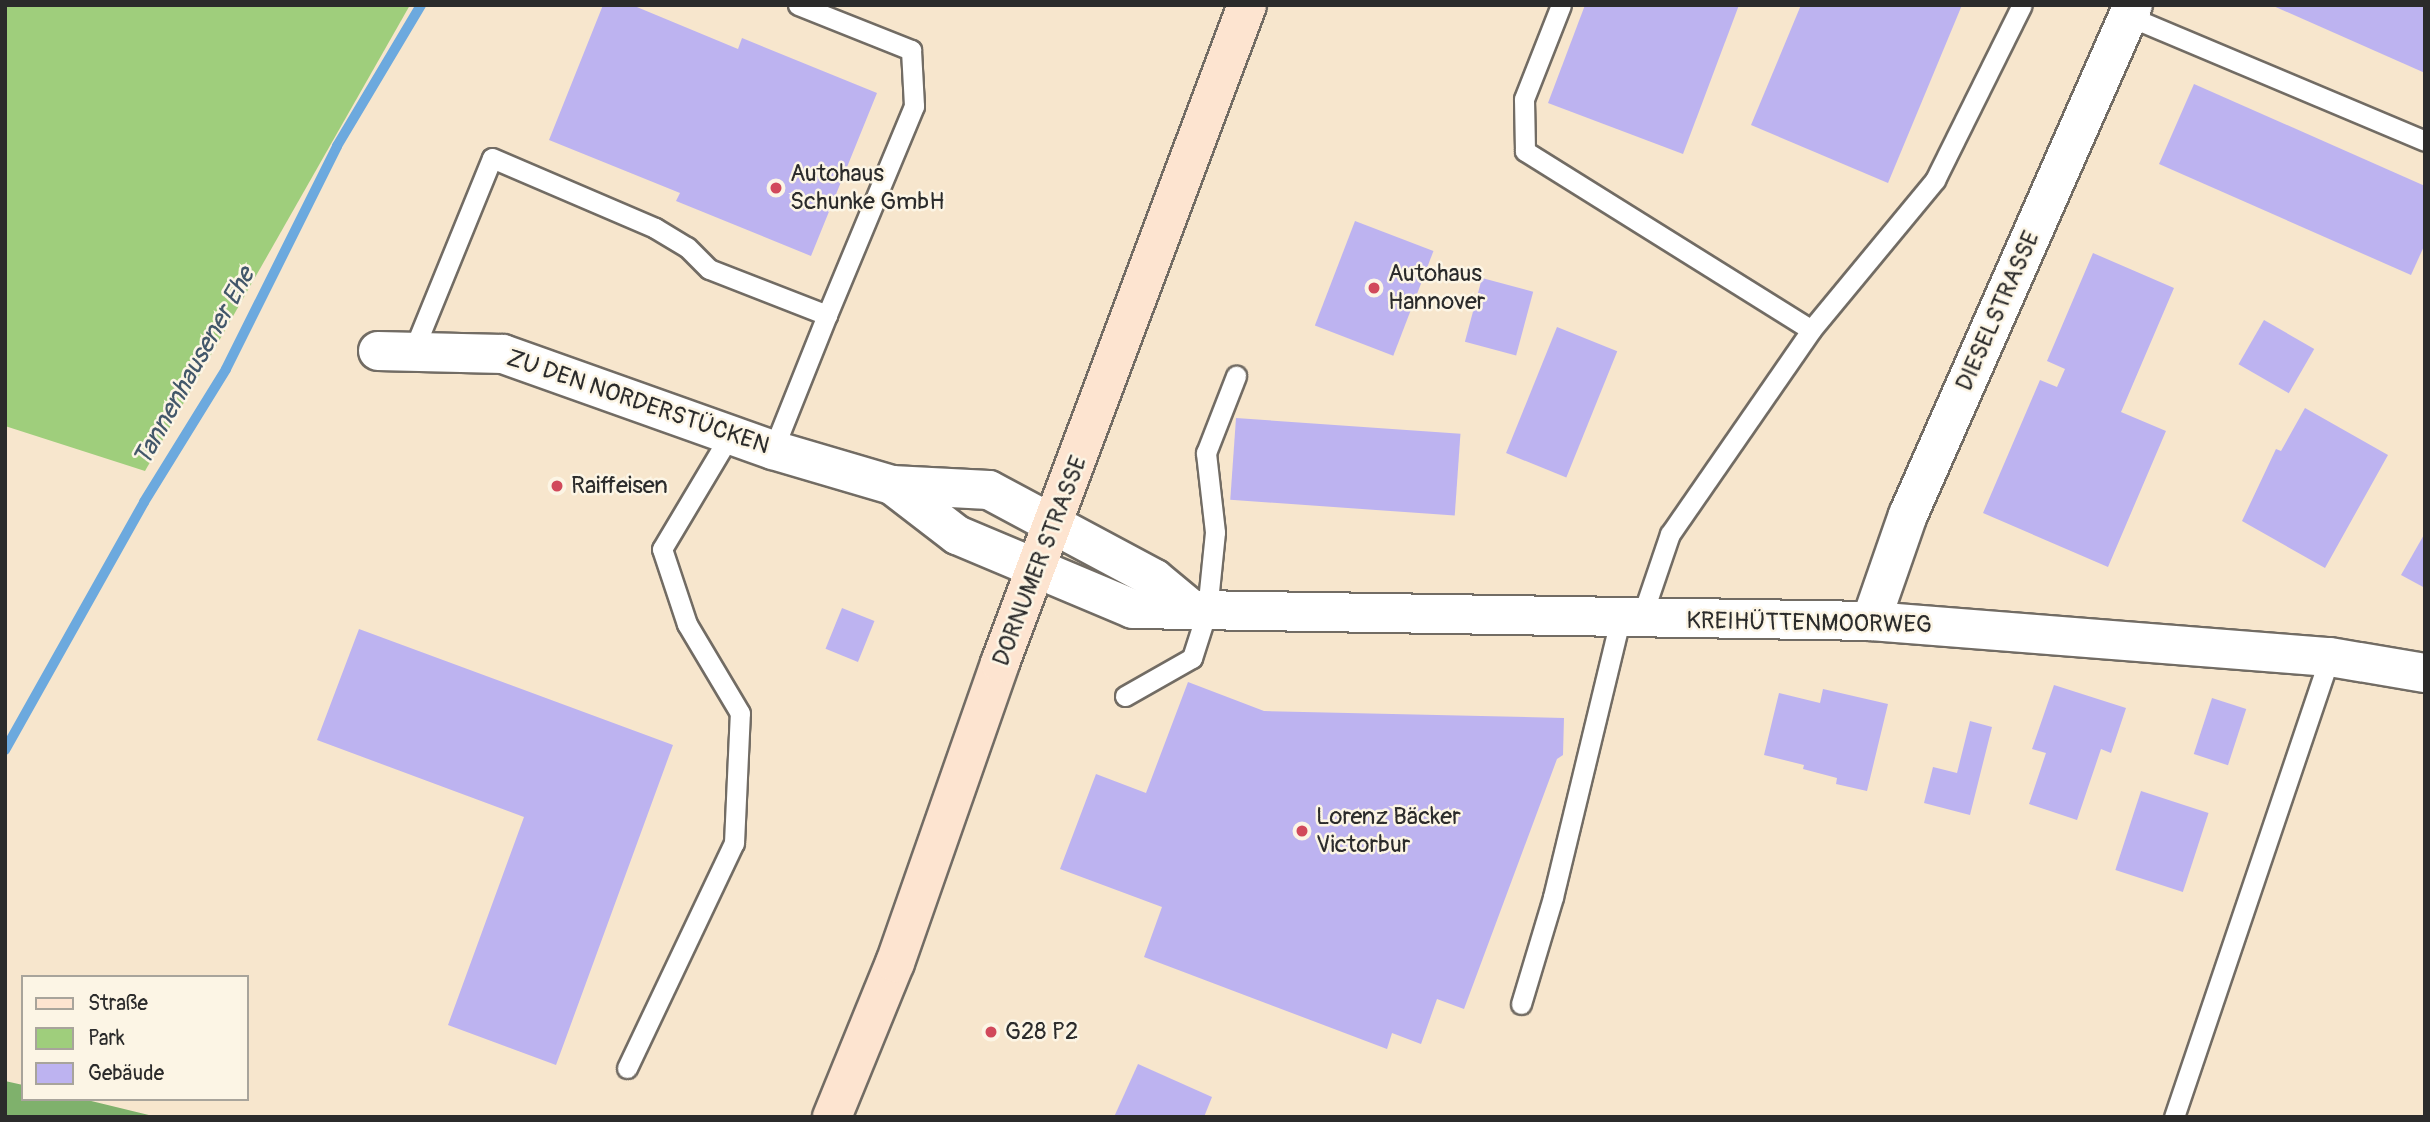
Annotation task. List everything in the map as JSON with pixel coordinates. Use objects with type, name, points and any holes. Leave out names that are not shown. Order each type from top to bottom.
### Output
[{"type":"main road","name":"DORNUMER STRASSE","points":[[832,1117],[895,963],[1036,567],[1247,5]]},
{"type":"street","name":"DIESELSTRASSE","points":[[1871,621],[1908,515],[2131,11]]},
{"type":"street","name":"ZU DEN NORDERSTÜCKEN","points":[[396,350],[503,354],[773,450],[892,485],[989,490],[1053,525]]},
{"type":"street","name":"ZU DEN NORDERSTÜCKEN","points":[[892,485],[957,535],[1036,567]]},
{"type":"street","points":[[1053,525],[1155,579],[1199,610]]},
{"type":"street","name":"KREIHÜTTENMOORWEG","points":[[1036,567],[1133,609],[1871,621],[2330,657],[2425,673]]},
{"type":"lane","points":[[773,450],[914,106],[911,50],[798,5]]},
{"type":"lane","points":[[1561,5],[1524,99],[1525,151],[1811,330]]},
{"type":"lane","points":[[1521,1003],[1631,619],[1670,534],[1811,330],[1936,180],[2022,5]]},
{"type":"lane","points":[[2131,11],[2425,141]]},
{"type":"lane","points":[[396,350],[492,159],[655,228],[687,247],[709,269],[827,315]]},
{"type":"lane","points":[[1125,696],[1192,658],[1215,532],[1206,453],[1236,376]]},
{"type":"lane","points":[[627,1068],[734,843],[740,713],[687,624],[662,549],[730,435]]},
{"type":"lane","points":[[2174,1117],[2330,657]]},
{"type":"green space","points":[[5,5],[410,5],[145,471],[5,426]]},
{"type":"green space","points":[[5,1081],[21,1085],[21,1101],[91,1101],[157,1117],[5,1117]]},
{"type":"building","points":[[603,5],[632,5],[738,49],[742,38],[877,93],[811,256],[676,201],[680,193],[549,140]]},
{"type":"building","points":[[1585,5],[1739,5],[1683,154],[1548,103]]},
{"type":"building","points":[[1801,5],[1962,5],[1888,183],[1751,125]]},
{"type":"building","points":[[2271,5],[2425,5],[2425,73]]},
{"type":"building","points":[[2194,84],[2425,186],[2425,244],[2411,275],[2159,164]]},
{"type":"building","name":"Autohaus Hannover","points":[[1355,221],[1433,251],[1393,356],[1315,326]]},
{"type":"building","points":[[2093,253],[2174,288],[2121,412],[2166,431],[2108,567],[1983,513],[2040,380],[2057,387],[2065,369],[2047,361]]},
{"type":"building","points":[[1482,278],[1533,292],[1516,355],[1465,342]]},
{"type":"building","points":[[2264,320],[2314,349],[2289,393],[2238,364]]},
{"type":"building","points":[[1557,327],[1617,351],[1566,477],[1506,453]]},
{"type":"building","points":[[2305,408],[2388,455],[2325,568],[2242,521],[2276,449],[2281,451]]},
{"type":"building","points":[[1236,418],[1460,434],[1455,515],[1230,500]]},
{"type":"building","points":[[2425,533],[2425,588],[2401,575]]},
{"type":"building","points":[[842,608],[874,621],[858,662],[826,649]]},
{"type":"building","points":[[359,629],[673,745],[556,1065],[448,1025],[524,817],[317,740]]},
{"type":"building","name":"Lorenz Bäcker Victorbur","points":[[1188,682],[1264,711],[1564,718],[1563,755],[1557,759],[1464,1009],[1437,999],[1421,1044],[1392,1033],[1387,1049],[1144,957],[1162,907],[1060,869],[1096,774],[1146,793]]},
{"type":"building","points":[[2054,685],[2126,708],[2111,753],[2101,749],[2077,820],[2029,804],[2046,753],[2032,749]]},
{"type":"building","points":[[1823,689],[1888,704],[1867,791],[1836,784],[1837,778],[1803,769],[1804,765],[1764,755],[1779,693],[1820,703]]},
{"type":"building","points":[[2212,698],[2246,709],[2228,765],[2194,754]]},
{"type":"building","points":[[1970,721],[1992,727],[1970,815],[1924,803],[1933,767],[1957,773]]},
{"type":"building","points":[[2141,791],[2209,813],[2183,892],[2115,870]]},
{"type":"building","points":[[1138,1064],[1212,1097],[1204,1117],[1114,1117]]},
{"type":"waterway","name":"Tannenhausener Ehe","points":[[5,750],[144,502],[226,369],[337,146],[421,5]]},
{"type":"place","name":"Autohaus Schunke GmbH","points":[[776,188]]},
{"type":"place","name":"Autohaus Hannover","points":[[1374,288]]},
{"type":"place","name":"Raiffeisen","points":[[557,486]]},
{"type":"place","name":"Lorenz Bäcker Victorbur","points":[[1302,831]]},
{"type":"place","name":"G28 P2","points":[[991,1032]]}]
